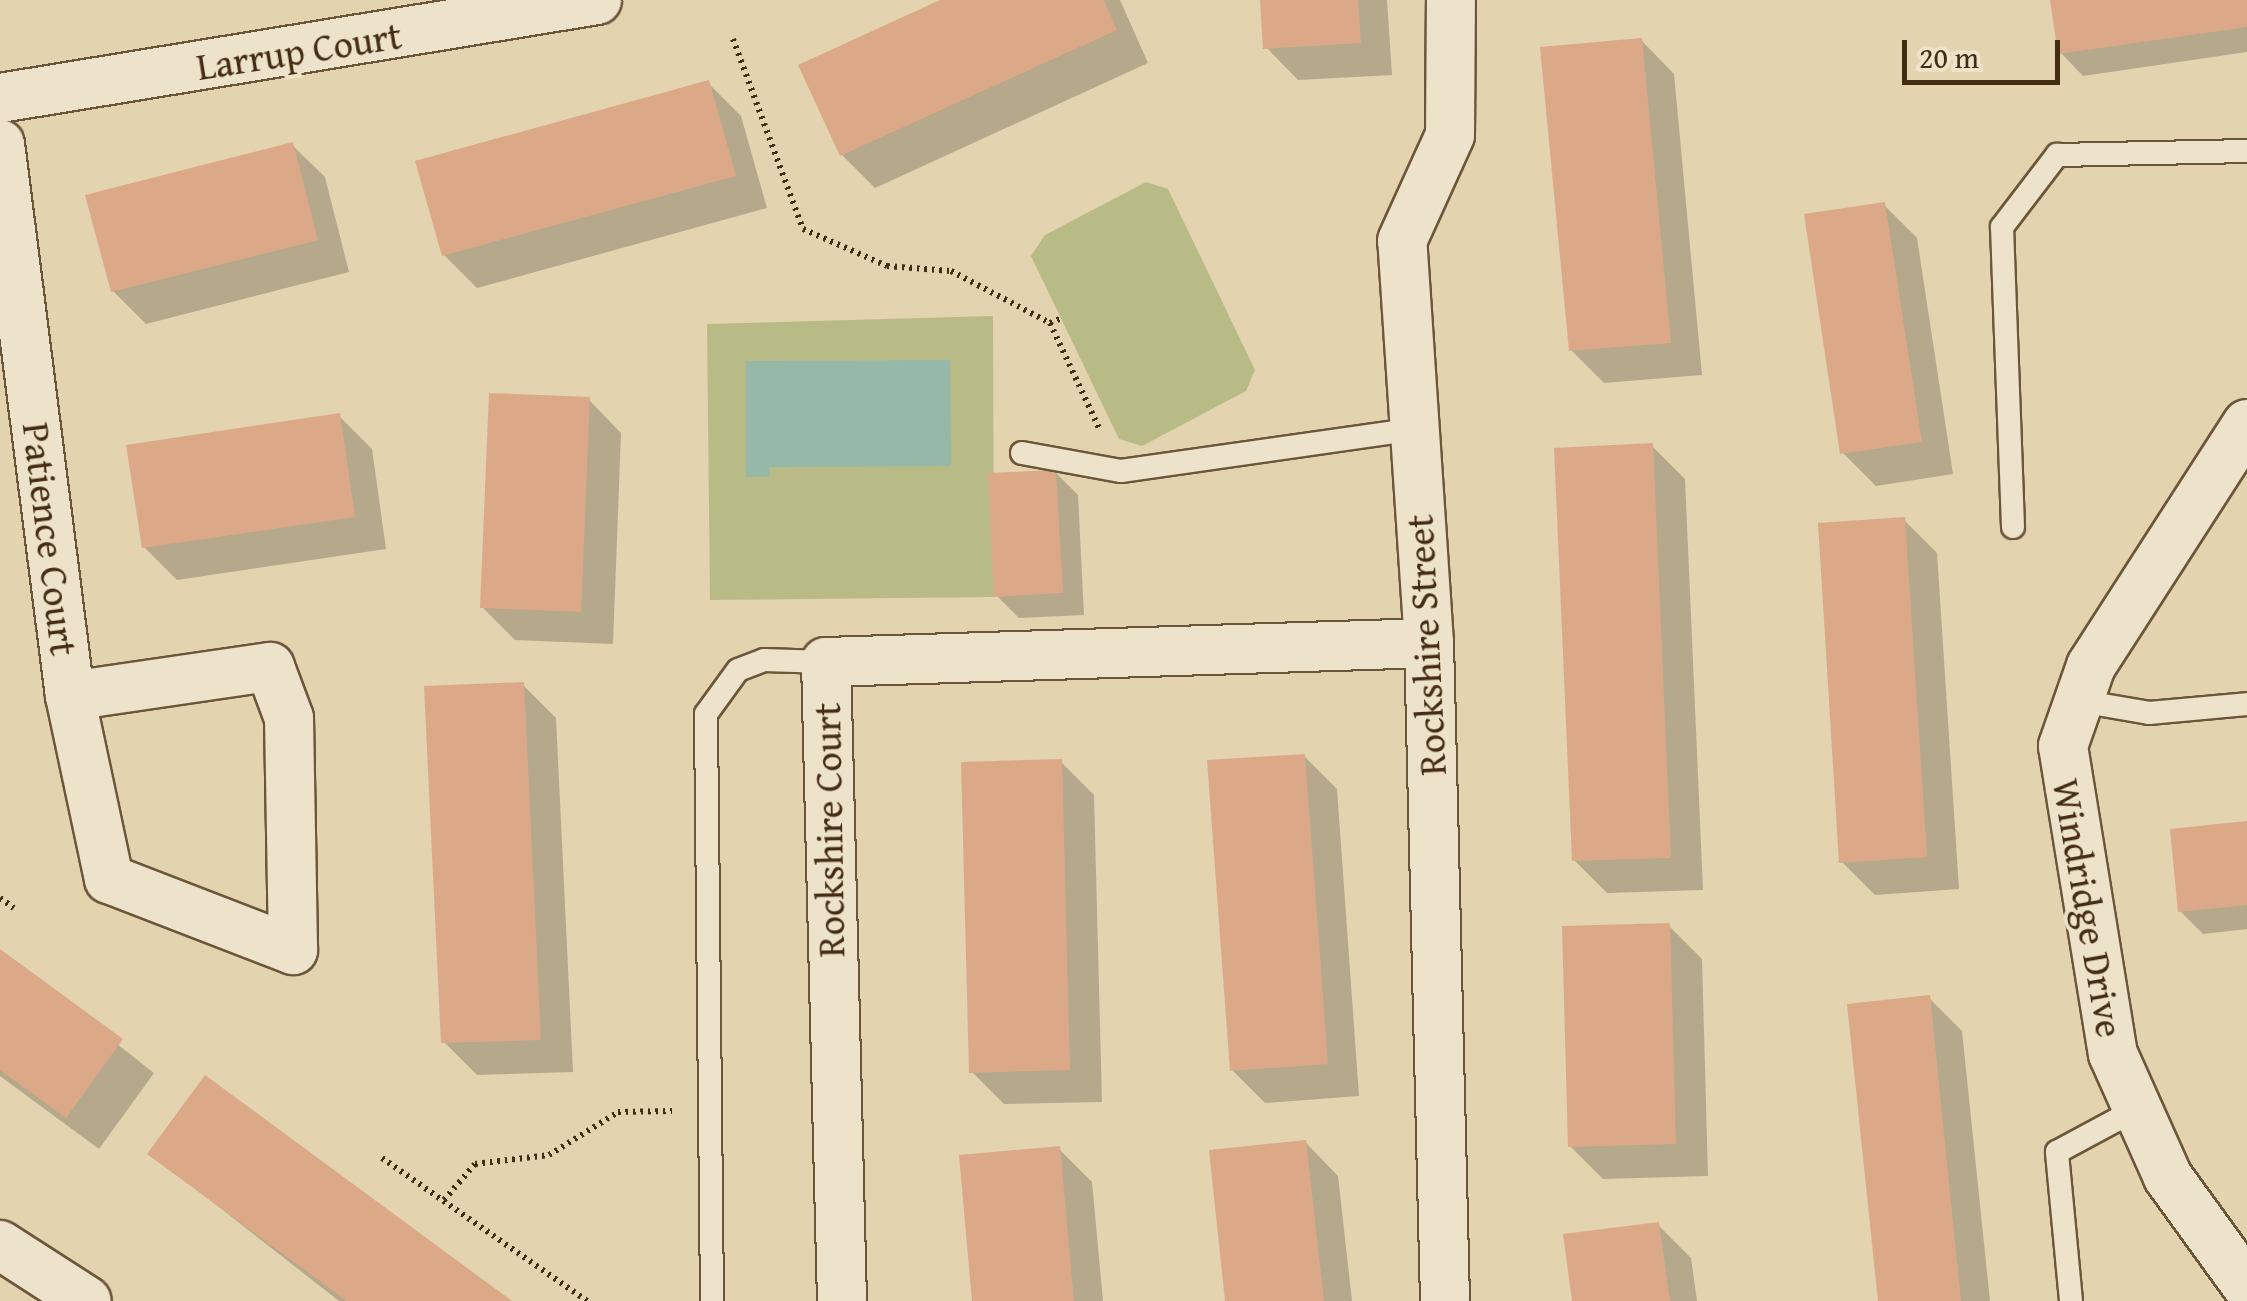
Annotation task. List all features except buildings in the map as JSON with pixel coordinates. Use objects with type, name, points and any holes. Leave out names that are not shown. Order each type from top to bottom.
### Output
[{"type":"street","name":"Larrup Court","points":[[0,98],[596,0]]},
{"type":"street","name":"Rockshire Street","points":[[1445,1301],[1429,644],[1402,241],[1450,136],[1450,0]]},
{"type":"street","name":"Patience Court","points":[[0,144],[70,696],[110,879],[293,950],[290,718],[270,667],[70,696]]},
{"type":"street","name":"Windridge Drive","points":[[2245,1280],[2205,1236],[2133,1111],[2103,1013],[2064,784],[2074,700],[2247,424]]},
{"type":"street","name":"Rockshire Court","points":[[842,1301],[826,662],[1429,644]]},
{"type":"street","points":[[0,1245],[87,1301]]},
{"type":"lane","points":[[2013,527],[2002,227],[2057,155],[2247,151]]},
{"type":"lane","points":[[1022,454],[1122,471],[1415,429]]},
{"type":"lane","points":[[712,1301],[706,714],[738,670],[764,660],[826,662]]},
{"type":"lane","points":[[2074,700],[2149,713],[2247,704]]},
{"type":"lane","points":[[2071,1301],[2058,1152],[2133,1111]]},
{"type":"path","points":[[732,39],[803,229],[887,266],[951,271],[1050,323],[1122,471]]},
{"type":"path","points":[[1050,323],[1062,318]]},
{"type":"path","points":[[0,898],[14,908]]},
{"type":"path","points":[[444,1200],[475,1164],[549,1155],[618,1112],[636,1112]]},
{"type":"path","points":[[382,1158],[586,1301]]},
{"type":"green space","points":[[1146,182],[1168,189],[1255,370],[1246,391],[1142,446],[1119,439],[1031,256],[1045,235]]},
{"type":"green space","points":[[993,316],[994,597],[710,600],[707,324]]},
{"type":"shaded area","points":[[950,360],[951,466],[770,467],[769,477],[746,477],[746,361]]}]
